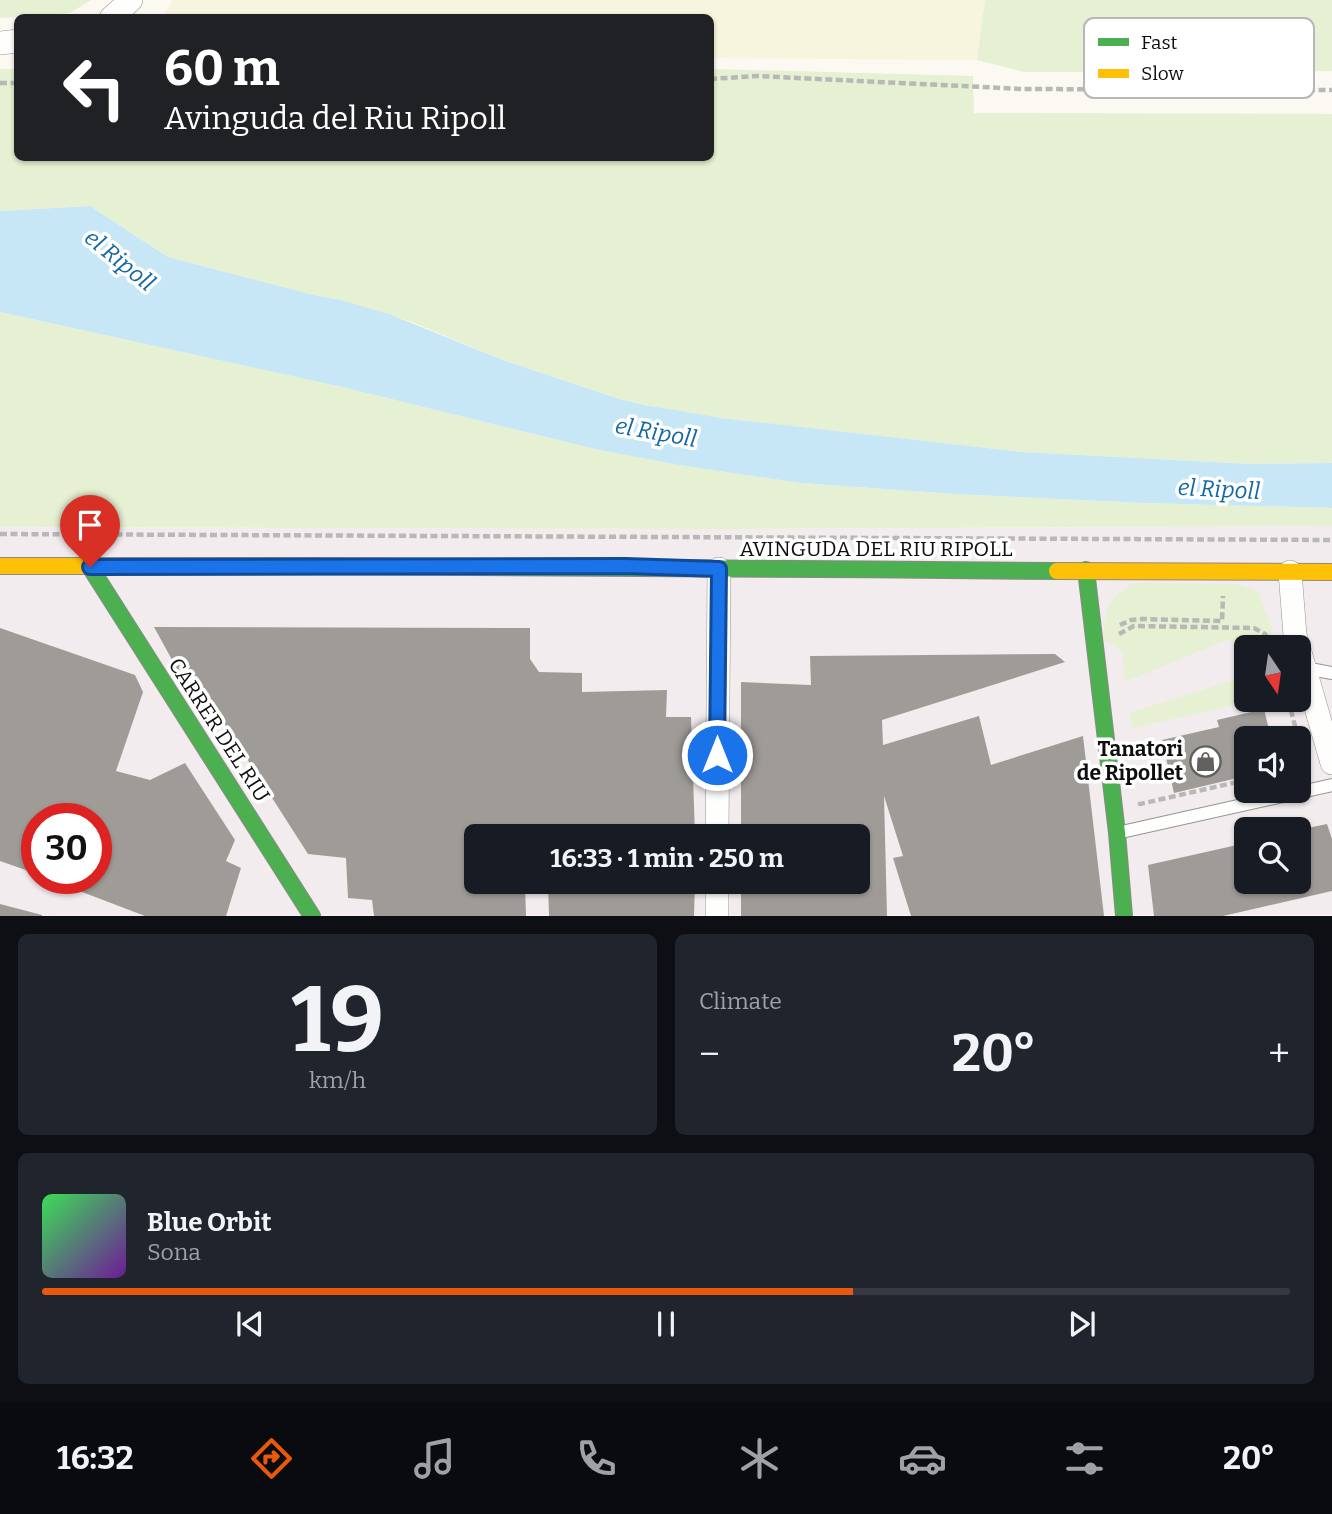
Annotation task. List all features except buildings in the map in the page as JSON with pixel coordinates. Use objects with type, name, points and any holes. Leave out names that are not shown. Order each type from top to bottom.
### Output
[{"type":"street","points":[[115,14],[131,0]]},
{"type":"street","name":"AVINGUDA DEL RIU RIPOLL","points":[[0,566],[625,566],[719,569],[1332,572]]},
{"type":"street","name":"CARRER DEL RIU","points":[[90,567],[312,915]]},
{"type":"street","points":[[717,824],[719,569]]},
{"type":"street","points":[[1086,570],[1124,915]]},
{"type":"street","points":[[1290,572],[1295,635]]},
{"type":"street","points":[[1311,689],[1332,763]]},
{"type":"street","points":[[717,894],[717,915]]},
{"type":"lane","points":[[1311,669],[1332,673]]},
{"type":"lane","points":[[1116,833],[1332,785]]},
{"type":"path","points":[[714,79],[757,76],[1023,89],[1084,89]]},
{"type":"path","points":[[1314,90],[1332,90]]},
{"type":"path","points":[[0,534],[1332,540]]},
{"type":"path","points":[[1112,638],[1114,631],[1122,623],[1131,620],[1222,621],[1224,572]]},
{"type":"path","points":[[1118,644],[1118,634],[1134,626],[1254,628],[1266,635]]},
{"type":"path","points":[[1138,790],[1140,804],[1234,783]]},
{"type":"shaded area","points":[[173,0],[985,0],[977,60],[714,58],[714,14],[164,14]]},
{"type":"shaded area","points":[[1332,526],[1332,915],[0,916],[0,527],[735,529]]},
{"type":"green space","points":[[0,0],[91,0],[70,13],[14,14],[14,17],[0,18]]},
{"type":"green space","points":[[985,0],[1332,0],[1332,71],[1314,71],[1314,18],[1084,18],[1084,72],[1025,72],[977,60]]},
{"type":"green space","points":[[0,69],[14,69],[14,161],[714,161],[714,69],[973,76],[974,113],[1332,114],[1332,463],[1251,464],[1023,452],[694,415],[619,399],[503,360],[412,322],[341,300],[168,257],[90,206],[0,211]]},
{"type":"green space","points":[[0,312],[342,387],[599,450],[679,465],[800,483],[955,494],[1332,508],[1332,526],[735,529],[0,527]]},
{"type":"green space","points":[[1133,583],[1237,584],[1258,591],[1274,635],[1234,635],[1234,645],[1228,639],[1125,682],[1122,651],[1104,640],[1108,606]]},
{"type":"green space","points":[[1234,680],[1234,705],[1133,728],[1129,713]]},
{"type":"water","name":"el Ripoll","points":[[90,206],[168,257],[389,314],[503,360],[619,399],[721,418],[1023,452],[1251,464],[1332,463],[1332,508],[1143,503],[800,483],[599,450],[342,387],[0,312],[0,211]]},
{"type":"traffic: fast","points":[[313,566],[1057,571]]},
{"type":"traffic: fast","points":[[90,567],[312,916]]},
{"type":"traffic: fast","points":[[1086,570],[1117,833],[1124,916]]},
{"type":"traffic: slow","points":[[0,566],[313,566]]},
{"type":"traffic: slow","points":[[1057,571],[1332,572]]},
{"type":"place","name":"Tanatori de Ripollet","points":[[1206,761]]},
{"type":"route","points":[[90,567],[625,566],[719,569],[717,755]]}]
